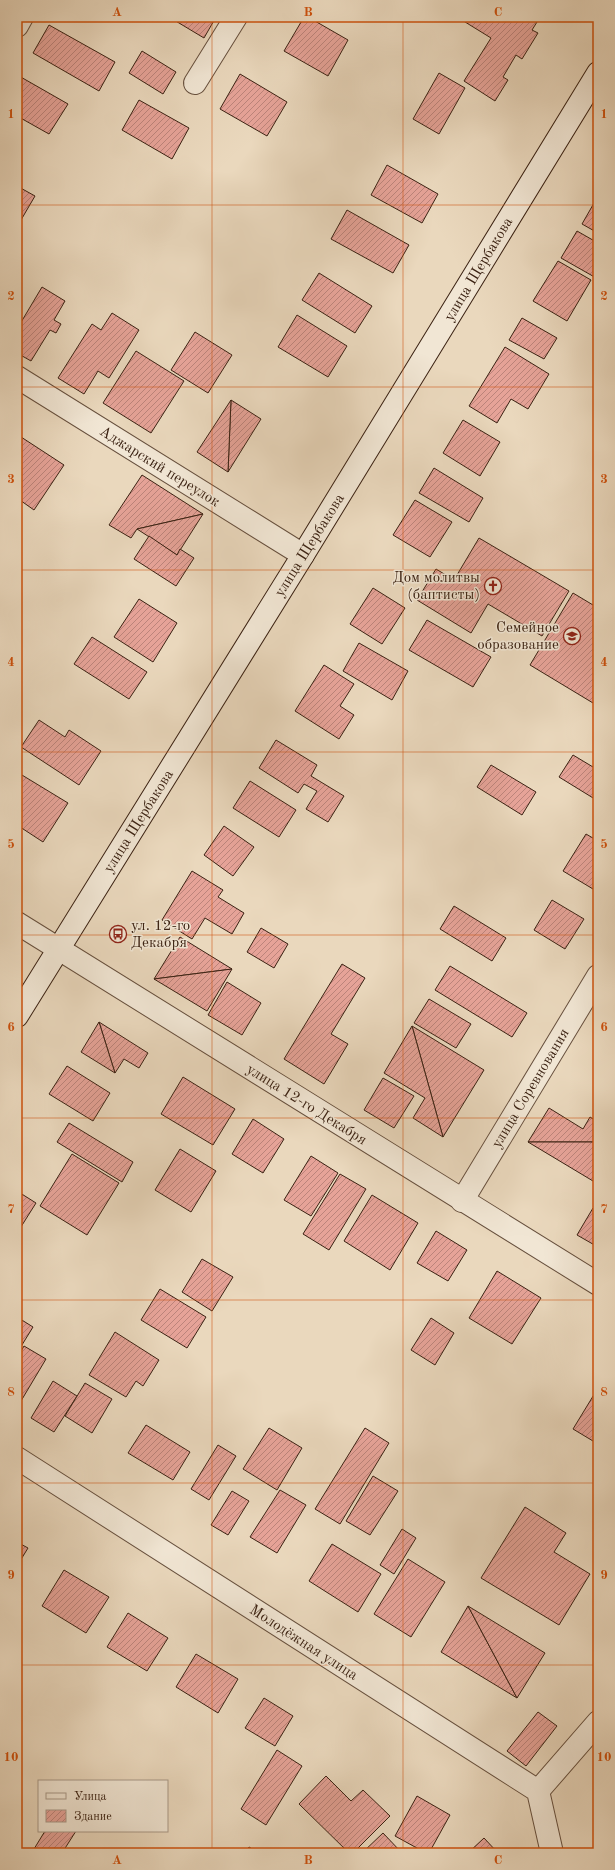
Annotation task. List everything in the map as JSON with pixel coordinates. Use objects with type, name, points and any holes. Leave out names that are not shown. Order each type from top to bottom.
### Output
[{"type":"street","points":[[17,26],[22,17]]},
{"type":"street","points":[[195,83],[236,17]]},
{"type":"street","name":"улица Щербакова","points":[[17,1016],[303,555],[598,73]]},
{"type":"street","name":"Аджарский переулок","points":[[17,377],[303,555]]},
{"type":"street","name":"улица 12-го Декабря","points":[[17,923],[462,1201],[598,1284]]},
{"type":"street","name":"улица Соревнования","points":[[462,1201],[598,976]]},
{"type":"street","name":"Молодёжная улица","points":[[17,1458],[538,1791]]},
{"type":"street","points":[[552,1853],[538,1791],[598,1722]]},
{"type":"building","points":[[169,17],[216,17],[204,38]]},
{"type":"building","points":[[304,17],[308,17],[348,40],[328,76],[284,51]]},
{"type":"building","points":[[457,17],[530,17],[537,22],[532,30],[538,33],[522,59],[516,55],[503,77],[508,80],[495,101],[464,81],[491,38]]},
{"type":"building","points":[[49,25],[115,62],[99,91],[33,53]]},
{"type":"building","points":[[142,51],[176,72],[163,94],[129,73]]},
{"type":"building","points":[[439,73],[465,88],[439,134],[413,119]]},
{"type":"building","points":[[240,74],[287,102],[267,136],[220,109]]},
{"type":"building","points":[[19,76],[68,104],[49,134],[17,116],[17,79]]},
{"type":"building","points":[[139,100],[189,128],[172,159],[122,130]]},
{"type":"building","points":[[387,165],[438,194],[422,223],[371,195]]},
{"type":"building","points":[[17,186],[35,196],[21,220],[17,217]]},
{"type":"building","points":[[598,196],[598,233],[582,224]]},
{"type":"building","points":[[347,210],[409,245],[393,273],[331,239]]},
{"type":"building","points":[[577,231],[598,243],[598,279],[561,258]]},
{"type":"building","points":[[558,261],[591,280],[567,321],[533,301]]},
{"type":"building","points":[[319,273],[372,306],[355,333],[302,300]]},
{"type":"building","points":[[42,287],[65,301],[54,320],[61,324],[56,333],[50,330],[31,361],[17,353],[17,329]]},
{"type":"building","points":[[112,313],[139,330],[109,378],[98,371],[84,394],[58,378],[92,324],[101,330]]},
{"type":"building","points":[[297,315],[347,346],[328,377],[278,347]]},
{"type":"building","points":[[522,318],[557,338],[544,359],[509,340]]},
{"type":"building","points":[[195,332],[232,355],[208,393],[171,370]]},
{"type":"building","points":[[505,347],[549,374],[528,409],[511,399],[497,423],[469,406]]},
{"type":"building","points":[[136,351],[184,381],[151,433],[103,403]]},
{"type":"building","points":[[231,400],[261,419],[228,472]]},
{"type":"building","points":[[231,400],[228,472],[197,452]]},
{"type":"building","points":[[463,420],[500,442],[480,476],[443,453]]},
{"type":"building","points":[[18,435],[64,465],[34,510],[17,498]]},
{"type":"building","points":[[434,468],[483,498],[469,522],[419,493]]},
{"type":"building","points":[[142,475],[203,514],[137,529],[131,538],[109,525]]},
{"type":"building","points":[[415,500],[452,522],[430,557],[393,535]]},
{"type":"building","points":[[203,514],[177,555],[137,529]]},
{"type":"building","points":[[149,536],[177,555],[180,549],[194,558],[176,586],[134,559]]},
{"type":"building","name":"Дом молитвы (баптисты)","points":[[479,538],[569,591],[542,636],[488,604],[471,633],[417,600],[436,569],[454,580]]},
{"type":"building","points":[[373,588],[405,608],[382,644],[350,624]]},
{"type":"building","name":"Семейное образование","points":[[573,593],[598,608],[598,706],[530,665]]},
{"type":"building","points":[[139,599],[177,623],[153,662],[114,637]]},
{"type":"building","points":[[427,620],[491,657],[473,687],[409,650]]},
{"type":"building","points":[[92,637],[147,672],[129,699],[74,664]]},
{"type":"building","points":[[359,643],[408,671],[392,700],[343,671]]},
{"type":"building","points":[[324,665],[354,684],[340,706],[354,715],[339,739],[295,711]]},
{"type":"building","points":[[39,720],[65,737],[69,730],[101,751],[79,785],[21,747]]},
{"type":"building","points":[[276,740],[317,765],[311,776],[344,796],[328,822],[306,809],[317,791],[304,784],[298,793],[259,768]]},
{"type":"building","points":[[573,755],[598,770],[598,801],[559,777]]},
{"type":"building","points":[[491,765],[536,792],[522,815],[477,787]]},
{"type":"building","points":[[17,772],[68,803],[43,842],[17,825]]},
{"type":"building","points":[[250,781],[296,810],[279,837],[233,808]]},
{"type":"building","points":[[224,826],[254,847],[233,876],[204,855]]},
{"type":"building","points":[[586,834],[598,841],[598,892],[563,871]]},
{"type":"building","points":[[192,871],[223,890],[218,897],[244,913],[232,934],[205,918],[192,939],[162,920]]},
{"type":"building","points":[[552,900],[584,919],[565,949],[534,930]]},
{"type":"building","points":[[454,906],[506,938],[492,961],[440,929]]},
{"type":"building","points":[[261,928],[288,944],[274,968],[247,952]]},
{"type":"building","points":[[180,937],[232,969],[154,979]]},
{"type":"building","points":[[342,964],[365,978],[331,1034],[348,1044],[324,1084],[284,1059]]},
{"type":"building","points":[[450,966],[527,1013],[512,1037],[435,990]]},
{"type":"building","points":[[232,969],[207,1011],[154,979]]},
{"type":"building","points":[[227,982],[261,1003],[242,1035],[208,1015]]},
{"type":"building","points":[[429,999],[471,1024],[456,1048],[414,1023]]},
{"type":"building","points":[[99,1022],[148,1053],[139,1068],[124,1059],[115,1073]]},
{"type":"building","points":[[99,1022],[115,1073],[81,1052]]},
{"type":"building","points":[[412,1026],[484,1070],[443,1137]]},
{"type":"building","points":[[412,1026],[443,1137],[413,1118],[425,1098],[384,1073]]},
{"type":"building","points":[[67,1066],[110,1093],[93,1121],[49,1094]]},
{"type":"building","points":[[183,1077],[235,1109],[213,1145],[161,1114]]},
{"type":"building","points":[[383,1078],[414,1096],[394,1128],[364,1110]]},
{"type":"building","points":[[549,1108],[583,1129],[590,1117],[598,1122],[598,1142],[528,1142]]},
{"type":"building","points":[[253,1119],[284,1139],[263,1173],[232,1154]]},
{"type":"building","points":[[69,1123],[133,1162],[122,1182],[57,1142]]},
{"type":"building","points":[[528,1142],[598,1142],[598,1184]]},
{"type":"building","points":[[180,1149],[216,1171],[191,1212],[155,1190]]},
{"type":"building","points":[[72,1154],[119,1183],[87,1235],[40,1206]]},
{"type":"building","points":[[311,1156],[338,1173],[311,1216],[284,1200]]},
{"type":"building","points":[[340,1174],[366,1189],[329,1250],[303,1234]]},
{"type":"building","points":[[17,1191],[36,1203],[19,1230],[17,1229]]},
{"type":"building","points":[[372,1195],[418,1223],[390,1270],[344,1241]]},
{"type":"building","points":[[593,1208],[598,1211],[598,1247],[577,1235]]},
{"type":"building","points":[[436,1231],[467,1250],[448,1281],[417,1263]]},
{"type":"building","points":[[202,1259],[233,1277],[212,1311],[182,1292]]},
{"type":"building","points":[[497,1271],[541,1298],[512,1344],[469,1318]]},
{"type":"building","points":[[160,1289],[206,1317],[187,1348],[141,1320]]},
{"type":"building","points":[[17,1317],[33,1327],[17,1353]]},
{"type":"building","points":[[431,1318],[454,1333],[435,1365],[411,1350]]},
{"type":"building","points":[[115,1332],[159,1360],[143,1386],[136,1381],[126,1397],[89,1375]]},
{"type":"building","points":[[24,1346],[46,1359],[21,1401],[17,1399],[17,1358]]},
{"type":"building","points":[[53,1381],[77,1396],[54,1432],[31,1418]]},
{"type":"building","points":[[85,1383],[112,1399],[92,1433],[65,1416]]},
{"type":"building","points":[[598,1388],[598,1444],[573,1429]]},
{"type":"building","points":[[146,1425],[190,1452],[173,1480],[128,1453]]},
{"type":"building","points":[[269,1428],[302,1448],[277,1490],[243,1469]]},
{"type":"building","points":[[365,1428],[389,1443],[340,1524],[315,1509]]},
{"type":"building","points":[[218,1445],[236,1456],[209,1500],[191,1489]]},
{"type":"building","points":[[373,1476],[398,1491],[370,1535],[346,1521]]},
{"type":"building","points":[[280,1490],[306,1505],[277,1553],[250,1537]]},
{"type":"building","points":[[232,1491],[249,1501],[228,1535],[211,1525]]},
{"type":"building","points":[[525,1507],[566,1533],[554,1552],[590,1574],[559,1625],[481,1578]]},
{"type":"building","points":[[402,1529],[416,1538],[394,1574],[380,1565]]},
{"type":"building","points":[[17,1542],[28,1548],[17,1566]]},
{"type":"building","points":[[332,1544],[381,1574],[358,1612],[309,1581]]},
{"type":"building","points":[[408,1559],[445,1582],[411,1637],[374,1614]]},
{"type":"building","points":[[64,1570],[109,1597],[86,1633],[42,1606]]},
{"type":"building","points":[[468,1606],[517,1698],[441,1652]]},
{"type":"building","points":[[468,1606],[545,1653],[517,1698]]},
{"type":"building","points":[[128,1613],[168,1638],[147,1671],[107,1647]]},
{"type":"building","points":[[196,1654],[238,1679],[218,1713],[176,1687]]},
{"type":"building","points":[[264,1698],[293,1716],[275,1746],[245,1728]]},
{"type":"building","points":[[538,1712],[557,1726],[526,1766],[507,1751]]},
{"type":"building","points":[[277,1750],[302,1766],[266,1825],[241,1809]]},
{"type":"building","points":[[326,1776],[351,1801],[363,1790],[390,1816],[353,1853],[349,1853],[299,1804]]},
{"type":"building","points":[[417,1796],[450,1815],[429,1853],[426,1853],[395,1836]]},
{"type":"building","points":[[44,1832],[75,1832],[62,1853],[41,1853],[34,1849]]},
{"type":"building","points":[[383,1833],[402,1853],[362,1853]]},
{"type":"building","points":[[484,1838],[498,1853],[468,1853]]},
{"type":"building","points":[[249,1847],[259,1853],[245,1853]]},
{"type":"place","name":"Дом молитвы (баптисты)","points":[[493,586]]},
{"type":"place","name":"Семейное образование","points":[[572,636]]},
{"type":"place","name":"ул. 12-го Декабря","points":[[118,934]]}]
